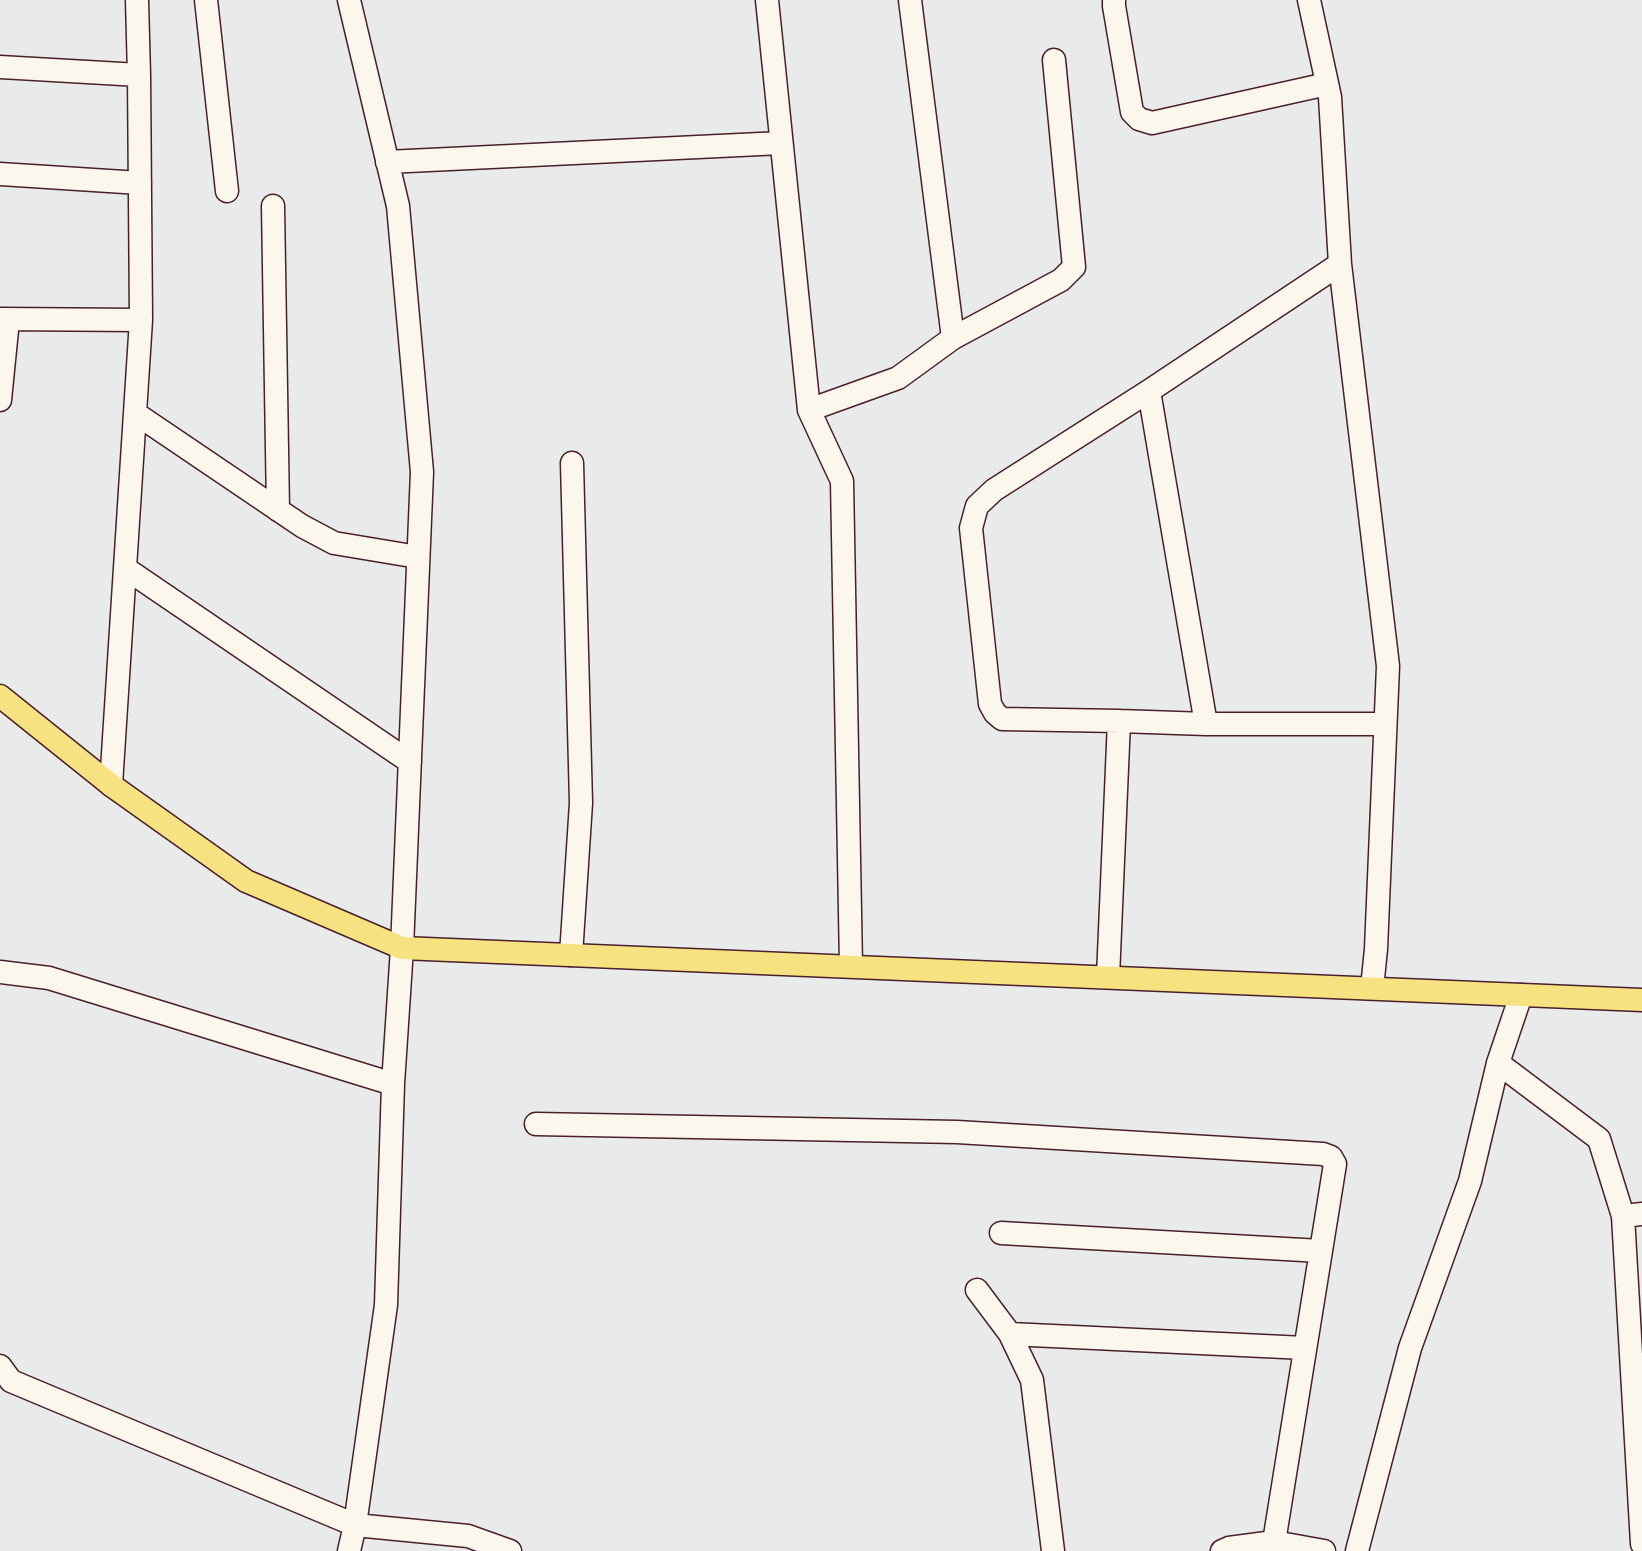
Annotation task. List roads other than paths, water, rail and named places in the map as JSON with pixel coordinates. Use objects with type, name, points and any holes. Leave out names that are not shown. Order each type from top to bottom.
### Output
[{"type":"main road","points":[[0,696],[111,785],[246,881],[402,948],[1642,1000]]},
{"type":"street","points":[[111,785],[141,320],[137,0]]},
{"type":"street","points":[[206,0],[227,190]]},
{"type":"street","points":[[349,0],[398,206],[422,472],[402,948],[393,1084],[386,1305],[355,1525],[349,1551]]},
{"type":"street","points":[[767,0],[809,410],[842,481],[851,966]]},
{"type":"street","points":[[910,0],[953,338]]},
{"type":"street","points":[[1114,0],[1132,112],[1139,119],[1152,123],[1327,84]]},
{"type":"street","points":[[1309,0],[1330,98],[1340,264],[1388,666],[1384,724],[1376,949],[1372,988]]},
{"type":"street","points":[[809,410],[898,378],[953,338],[1061,280],[1074,267],[1054,60]]},
{"type":"street","points":[[0,68],[139,75]]},
{"type":"street","points":[[387,162],[781,143]]},
{"type":"street","points":[[0,174],[140,183]]},
{"type":"street","points":[[273,206],[278,510]]},
{"type":"street","points":[[1340,264],[1149,391],[994,490],[977,506],[971,528],[990,704],[995,713],[1002,719],[1206,724],[1384,724]]},
{"type":"street","points":[[0,400],[4,320],[141,320]]},
{"type":"street","points":[[1149,391],[1206,724]]},
{"type":"street","points":[[135,413],[302,526],[334,543],[418,557]]},
{"type":"street","points":[[571,955],[581,803],[572,463]]},
{"type":"street","points":[[125,568],[410,762]]},
{"type":"street","points":[[1108,977],[1119,721]]},
{"type":"street","points":[[0,972],[49,978],[393,1084]]},
{"type":"street","points":[[1358,1551],[1410,1348],[1470,1181],[1498,1063],[1521,995]]},
{"type":"street","points":[[1498,1063],[1599,1139],[1633,1215],[1642,1544]]},
{"type":"street","points":[[536,1124],[957,1132],[1323,1154],[1331,1157],[1335,1164],[1274,1542]]},
{"type":"street","points":[[1001,1233],[1321,1251]]},
{"type":"street","points":[[977,1290],[1010,1334],[1032,1380],[1053,1551]]},
{"type":"street","points":[[1010,1334],[1305,1348]]},
{"type":"street","points":[[0,1366],[11,1381],[355,1525],[468,1536],[510,1551]]},
{"type":"street","points":[[1222,1551],[1229,1548],[1274,1542],[1324,1551]]}]
